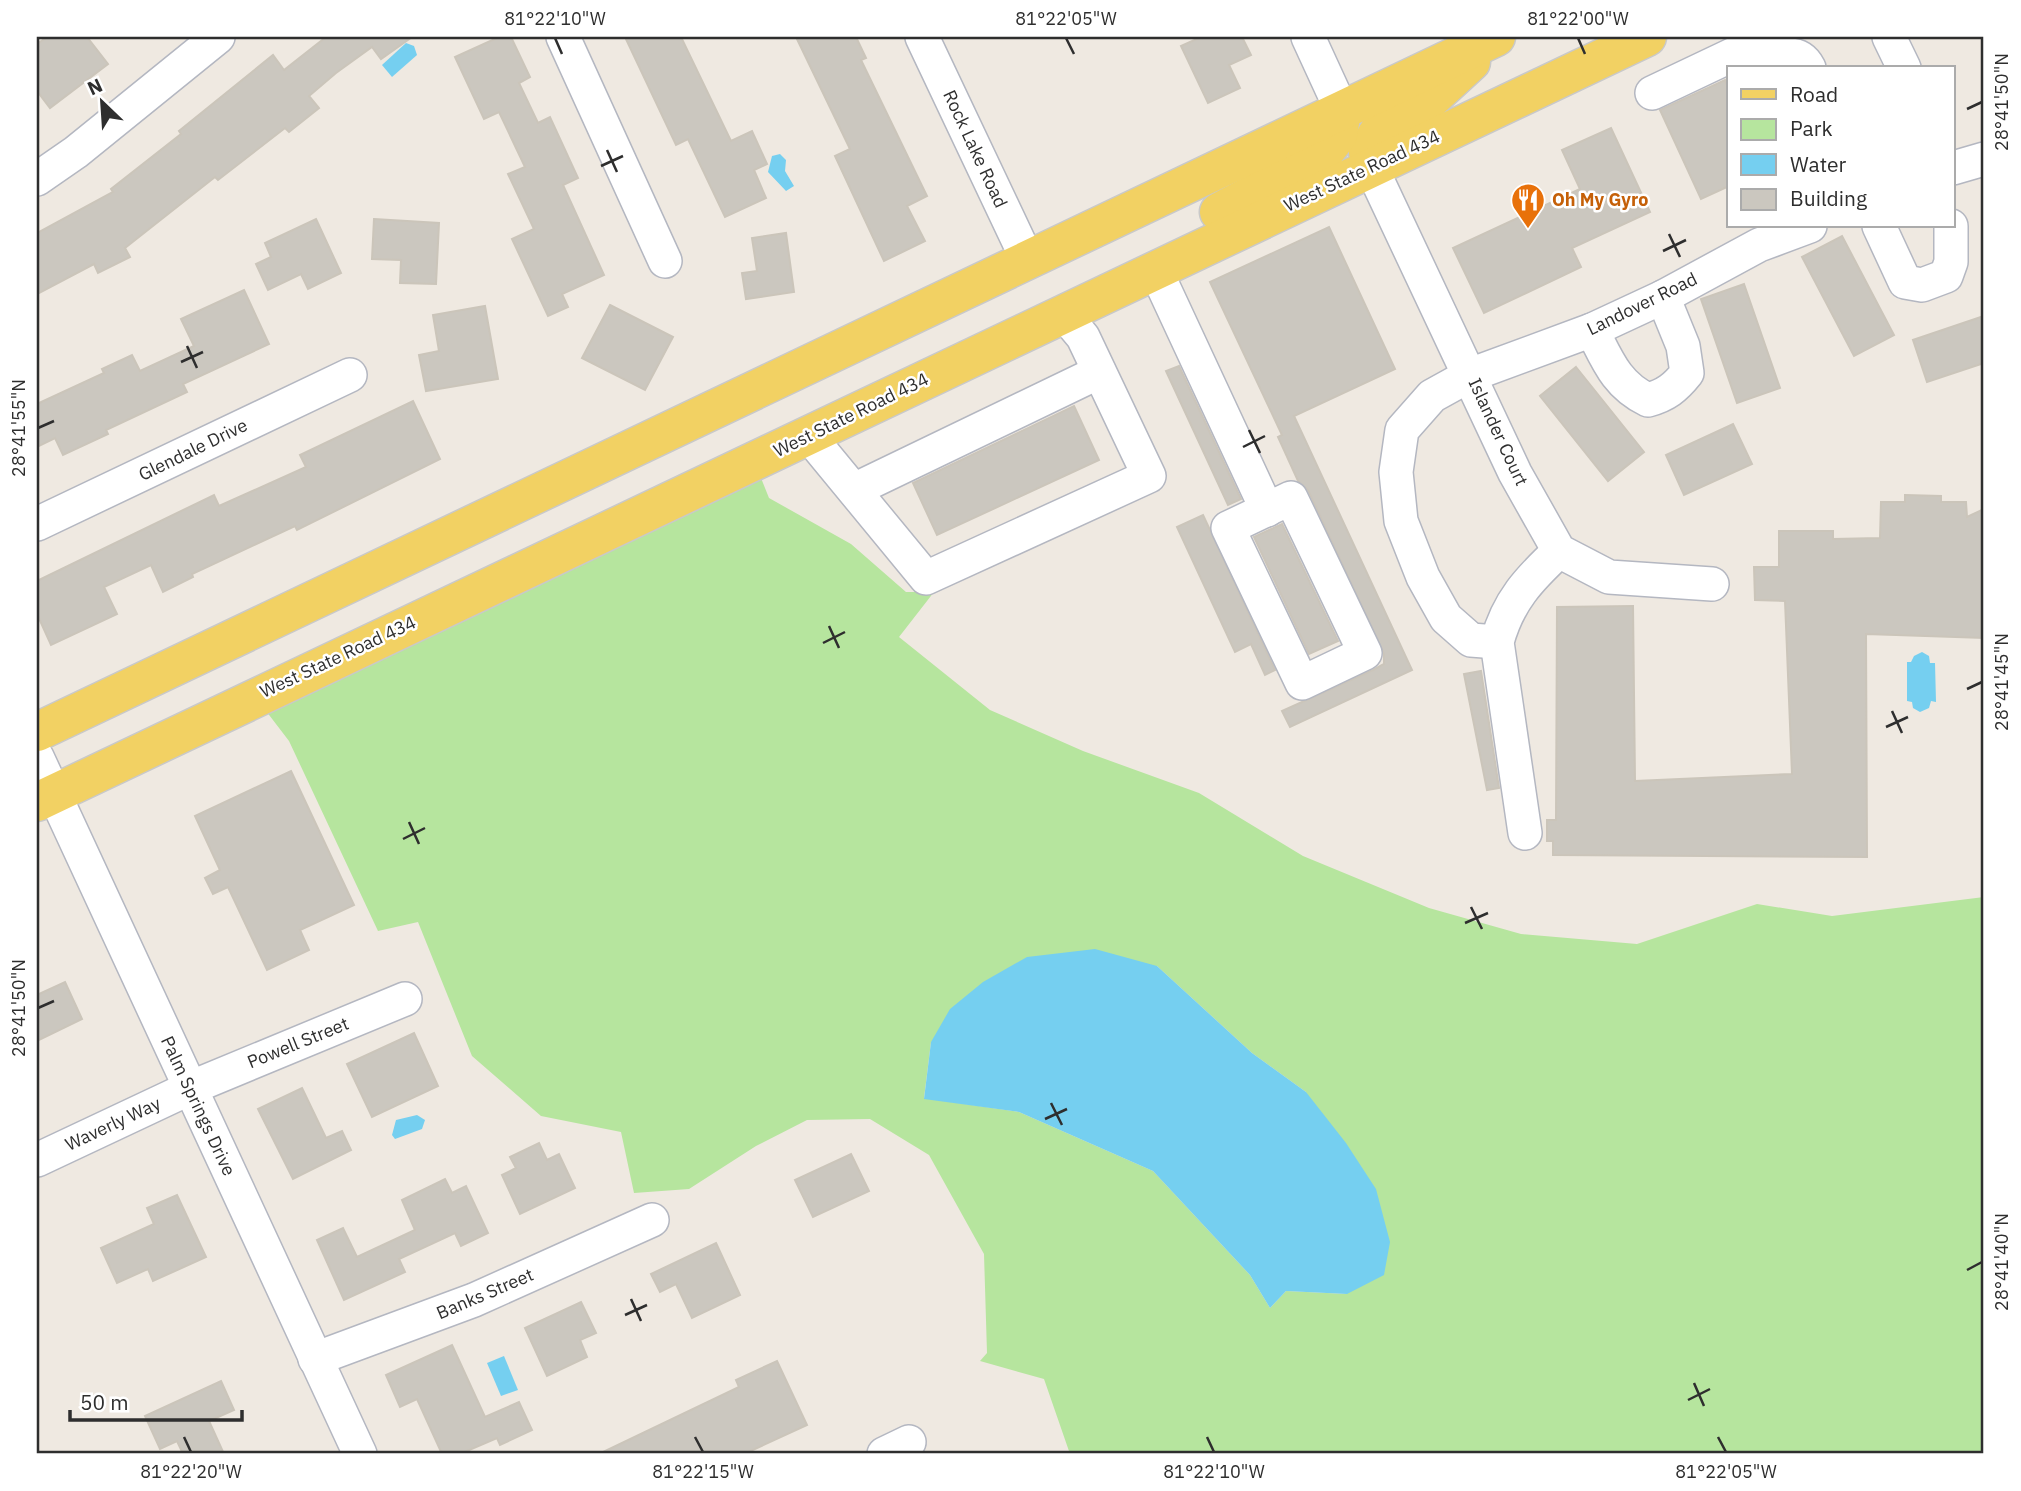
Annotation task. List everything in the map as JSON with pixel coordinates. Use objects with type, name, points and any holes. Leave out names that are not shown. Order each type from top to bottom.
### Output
[{"type":"main road","points":[[37,732],[1497,37]]},
{"type":"main road","points":[[1371,167],[1368,152],[1377,134],[1422,107],[1497,37]]},
{"type":"main road","name":"West State Road 434","points":[[45,798],[223,711],[809,436],[1159,267],[1647,37]]},
{"type":"main road","points":[[1159,267],[1200,222],[1319,159],[1338,135],[1342,111]]},
{"type":"street","points":[[37,179],[76,152],[218,37]]},
{"type":"street","points":[[563,37],[665,261]]},
{"type":"street","name":"Rock Lake Road","points":[[922,37],[1028,261]]},
{"type":"street","points":[[1308,37],[1342,111]]},
{"type":"street","points":[[1889,37],[1903,66]]},
{"type":"street","points":[[1753,66],[1757,43]]},
{"type":"street","points":[[1652,93],[1757,43]]},
{"type":"street","points":[[1758,66],[1781,56],[1797,55],[1804,59],[1808,66]]},
{"type":"street","points":[[1954,168],[1984,159]]},
{"type":"street","name":"Islander Court","points":[[1371,167],[1515,473],[1559,551]]},
{"type":"street","name":"Landover Road","points":[[1497,642],[1471,640],[1446,618],[1423,577],[1401,521],[1396,472],[1402,430],[1432,396],[1470,375],[1592,330],[1663,297],[1759,245],[1806,228]]},
{"type":"street","points":[[1880,228],[1905,282],[1922,285],[1946,276],[1951,262],[1951,228]]},
{"type":"street","points":[[1159,267],[1267,510]]},
{"type":"street","points":[[1592,330],[1616,378],[1633,393],[1647,400],[1660,397],[1675,389],[1687,373],[1683,346],[1663,297]]},
{"type":"street","points":[[809,436],[926,578],[1149,477],[1083,337],[1063,313]]},
{"type":"street","points":[[854,490],[1099,372]]},
{"type":"street","name":"Glendale Drive","points":[[37,524],[350,375]]},
{"type":"street","points":[[1291,498],[1365,653],[1302,683],[1228,528],[1267,510],[1291,498]]},
{"type":"street","points":[[1525,832],[1497,642],[1504,615],[1529,579],[1559,551],[1609,577],[1713,584]]},
{"type":"street","name":"Palm Springs Drive","points":[[37,757],[45,798],[190,1088],[360,1454]]},
{"type":"street","name":"Powell Street","points":[[190,1088],[405,999]]},
{"type":"street","name":"Waverly Way","points":[[37,1160],[190,1088]]},
{"type":"street","name":"Banks Street","points":[[315,1359],[474,1300],[652,1220]]},
{"type":"green space","points":[[759,473],[769,498],[851,544],[906,592],[934,592],[899,637],[990,710],[1083,751],[1199,793],[1303,856],[1429,908],[1521,934],[1637,944],[1757,904],[1832,916],[1984,897],[1984,1454],[1070,1454],[1044,1379],[980,1361],[987,1353],[984,1254],[929,1155],[870,1119],[807,1120],[756,1146],[689,1189],[634,1193],[621,1132],[541,1116],[472,1056],[418,922],[378,931],[289,741],[263,707]],"holes":[[[1157,966],[1252,1053],[1306,1092],[1347,1294],[1286,1291],[1270,1308],[1250,1275],[1153,1171],[1019,1112],[924,1098],[931,1042]]]},
{"type":"water","points":[[406,43],[414,46],[417,55],[392,77],[382,65]]},
{"type":"water","points":[[780,154],[786,160],[785,171],[794,186],[786,191],[768,172],[772,156]]},
{"type":"water","points":[[1922,652],[1929,656],[1930,663],[1935,663],[1936,702],[1931,701],[1929,708],[1920,712],[1913,708],[1912,702],[1907,701],[1907,662],[1911,662],[1914,656]]},
{"type":"water","points":[[1095,949],[1157,966],[1252,1053],[1306,1092],[1346,1143],[1376,1189],[1390,1242],[1384,1275],[1347,1294],[1286,1291],[1270,1308],[1250,1275],[1153,1171],[1019,1112],[924,1099],[931,1042],[950,1009],[983,982],[1027,957]]},
{"type":"water","points":[[417,1115],[425,1120],[422,1129],[395,1139],[392,1135],[396,1120]]},
{"type":"water","points":[[504,1356],[518,1390],[501,1396],[487,1363]]},
{"type":"building","points":[[47,37],[87,37],[108,64],[50,108],[37,91],[37,44]]},
{"type":"building","points":[[326,37],[412,37],[381,59],[372,47],[336,73],[309,96],[319,108],[289,132],[285,128],[218,180],[215,177],[125,248],[130,257],[98,273],[94,264],[37,294],[37,233],[113,192],[111,189],[181,134],[179,131],[273,55],[284,70]]},
{"type":"building","points":[[499,37],[511,37],[530,77],[519,83],[538,123],[550,117],[578,178],[563,185],[604,275],[562,294],[568,307],[548,316],[512,239],[534,229],[508,174],[525,167],[499,112],[484,119],[455,57]]},
{"type":"building","points":[[625,37],[681,37],[731,141],[752,131],[767,164],[754,170],[766,198],[725,217],[688,139],[676,145]]},
{"type":"building","points":[[796,37],[856,37],[866,58],[861,60],[927,196],[907,206],[925,241],[884,261],[835,156],[850,149]]},
{"type":"building","points":[[1201,37],[1242,37],[1251,55],[1229,65],[1240,88],[1208,103],[1181,46]]},
{"type":"building","points":[[1725,80],[1727,187],[1701,199],[1660,110]]},
{"type":"building","points":[[1611,128],[1650,212],[1572,248],[1581,267],[1484,313],[1453,248],[1580,189],[1562,150]]},
{"type":"building","points":[[316,219],[341,273],[308,289],[301,274],[268,290],[256,264],[271,257],[265,243]]},
{"type":"building","points":[[374,219],[439,223],[436,284],[400,283],[401,260],[372,259]]},
{"type":"building","points":[[1329,227],[1395,369],[1294,416],[1412,670],[1290,727],[1282,711],[1384,664],[1384,654],[1308,490],[1298,481],[1278,437],[1282,435],[1210,282]]},
{"type":"building","points":[[786,233],[794,292],[746,299],[742,273],[757,271],[752,238]]},
{"type":"building","points":[[1842,236],[1894,335],[1854,356],[1802,257]]},
{"type":"building","points":[[1744,284],[1780,388],[1737,403],[1701,299]]},
{"type":"building","points":[[244,290],[269,344],[183,384],[187,392],[106,430],[108,434],[63,455],[55,438],[37,447],[37,404],[104,373],[102,369],[132,355],[140,371],[194,346],[181,319]]},
{"type":"building","points":[[610,305],[673,337],[645,390],[582,358]]},
{"type":"building","points":[[485,306],[498,379],[426,391],[419,355],[439,351],[433,315]]},
{"type":"building","points":[[1984,316],[1984,363],[1927,382],[1913,340]]},
{"type":"building","points":[[1179,366],[1241,499],[1228,505],[1166,371]]},
{"type":"building","points":[[1576,367],[1644,452],[1608,481],[1540,396]]},
{"type":"building","points":[[413,401],[440,459],[297,530],[295,526],[192,574],[193,577],[163,592],[151,565],[104,587],[117,614],[51,645],[37,614],[37,581],[214,495],[219,506],[306,467],[300,455]]},
{"type":"building","points":[[1074,406],[1099,460],[937,535],[913,483]]},
{"type":"building","points":[[1733,424],[1752,464],[1684,495],[1666,455]]},
{"type":"building","points":[[1905,495],[1941,496],[1941,502],[1966,502],[1967,517],[1984,509],[1984,638],[1866,634],[1867,857],[1553,855],[1553,841],[1547,841],[1547,820],[1556,820],[1557,607],[1633,606],[1635,781],[1792,774],[1785,601],[1755,600],[1754,567],[1779,567],[1779,531],[1833,531],[1833,539],[1880,538],[1881,502],[1905,502]]},
{"type":"building","points":[[1203,515],[1275,670],[1265,675],[1251,644],[1235,652],[1177,527]]},
{"type":"building","points":[[1282,524],[1338,641],[1309,654],[1254,537]]},
{"type":"building","points":[[1481,671],[1499,788],[1487,790],[1464,674]]},
{"type":"building","points":[[291,771],[354,905],[300,930],[309,950],[267,970],[228,887],[213,894],[205,878],[220,870],[195,816]]},
{"type":"building","points":[[65,982],[82,1019],[37,1041],[37,995]]},
{"type":"building","points":[[414,1033],[438,1086],[372,1117],[347,1064]]},
{"type":"building","points":[[302,1088],[326,1138],[342,1131],[351,1150],[293,1179],[258,1109]]},
{"type":"building","points":[[539,1143],[547,1160],[559,1154],[575,1188],[520,1214],[502,1175],[516,1168],[510,1157]]},
{"type":"building","points":[[851,1154],[869,1191],[813,1217],[795,1180]]},
{"type":"building","points":[[445,1179],[452,1193],[466,1186],[488,1233],[461,1246],[455,1233],[399,1259],[405,1272],[344,1300],[317,1240],[343,1228],[357,1257],[415,1230],[402,1200]]},
{"type":"building","points":[[177,1195],[206,1257],[153,1281],[148,1269],[117,1283],[101,1248],[154,1224],[147,1208]]},
{"type":"building","points":[[716,1243],[740,1295],[692,1318],[676,1284],[660,1292],[651,1274]]},
{"type":"building","points":[[581,1302],[596,1333],[580,1340],[587,1357],[547,1376],[525,1328]]},
{"type":"building","points":[[452,1345],[485,1417],[519,1402],[532,1430],[500,1445],[497,1438],[460,1454],[442,1454],[417,1399],[400,1407],[386,1375]]},
{"type":"building","points":[[777,1361],[807,1425],[744,1454],[599,1454],[739,1387],[736,1380]]},
{"type":"building","points":[[221,1381],[234,1410],[209,1421],[224,1454],[183,1454],[177,1441],[160,1449],[145,1416]]},
{"type":"place","name":"Oh My Gyro","points":[[1528,230]]}]
